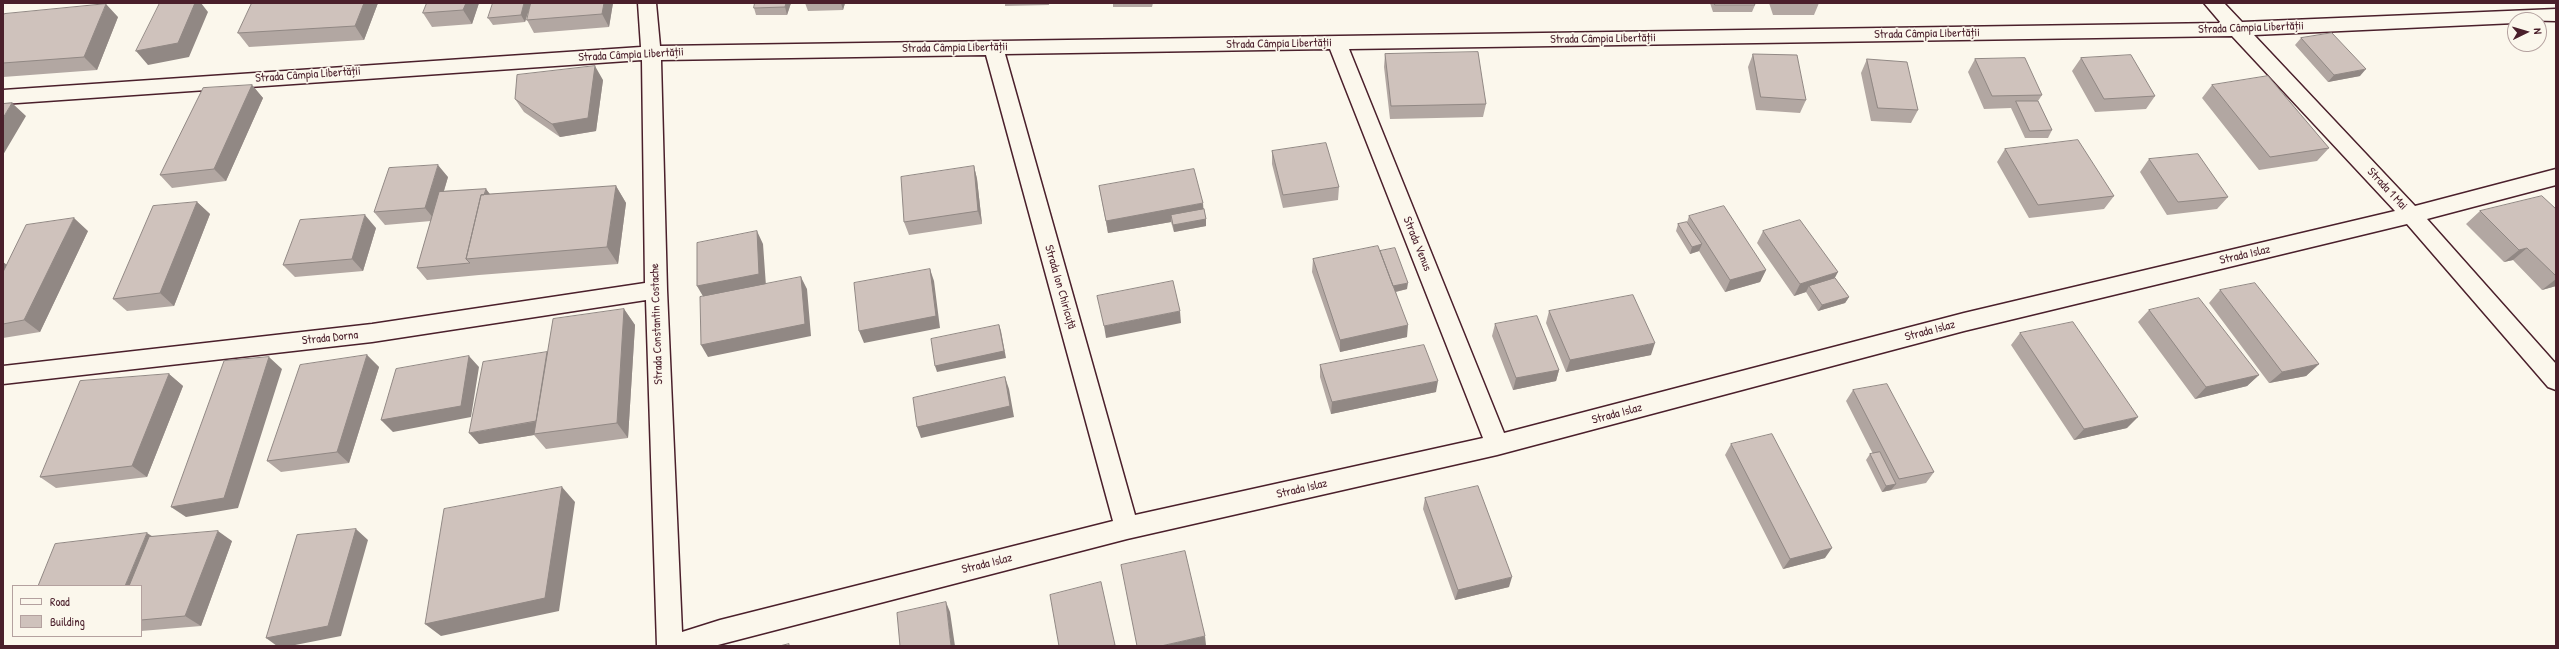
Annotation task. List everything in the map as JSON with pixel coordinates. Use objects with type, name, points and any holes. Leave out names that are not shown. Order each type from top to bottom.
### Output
[{"type":"street","name":"Strada Constantin Costache","points":[[647,3],[652,53],[656,290],[670,646]]},
{"type":"street","name":"Strada 1 Mai","points":[[2213,3],[2411,215],[2556,380]]},
{"type":"street","name":"Strada Câmpia Libertății","points":[[3,97],[652,53],[2237,29],[2556,15]]},
{"type":"street","name":"Strada Venus","points":[[1337,43],[1497,445]]},
{"type":"street","name":"Strada Ion Chiricuță","points":[[994,47],[1127,528]]},
{"type":"street","name":"Strada Islaz","points":[[677,646],[728,630],[1127,528],[1497,445],[1964,322],[2411,215],[2556,177]]},
{"type":"street","name":"Strada Dorna","points":[[3,375],[372,333],[656,290]]},
{"type":"building","points":[[160,3],[195,3],[178,43],[136,51]]},
{"type":"building","points":[[252,3],[364,3],[355,26],[238,33]]},
{"type":"building","points":[[427,3],[466,3],[463,10],[423,13]]},
{"type":"building","points":[[493,3],[524,3],[521,15],[488,18]]},
{"type":"building","points":[[531,3],[604,3],[602,14],[527,20]]},
{"type":"building","points":[[755,3],[786,3],[785,7],[754,8]]},
{"type":"building","points":[[1715,3],[1754,3],[1755,5],[1715,5]]},
{"type":"building","points":[[106,4],[84,57],[3,63],[4,14]]},
{"type":"building","points":[[2332,33],[2366,69],[2334,75],[2301,38]]},
{"type":"building","points":[[1478,52],[1486,104],[1391,106],[1385,54]]},
{"type":"building","points":[[1753,54],[1797,55],[1806,100],[1761,97]]},
{"type":"building","points":[[2131,55],[2155,96],[2104,99],[2081,58]]},
{"type":"building","points":[[2025,58],[2042,95],[1992,96],[1975,59]]},
{"type":"building","points":[[1867,59],[1907,62],[1918,110],[1878,108]]},
{"type":"building","points":[[595,66],[588,118],[552,124],[515,99],[517,75]]},
{"type":"building","points":[[2268,76],[2329,148],[2270,157],[2212,85]]},
{"type":"building","points":[[252,85],[214,169],[160,175],[203,88]]},
{"type":"building","points":[[2016,101],[2038,101],[2052,130],[2030,131]]},
{"type":"building","points":[[12,103],[3,118],[3,104]]},
{"type":"building","points":[[2078,140],[2114,196],[2038,205],[2005,149]]},
{"type":"building","points":[[1326,143],[1339,187],[1283,195],[1272,151]]},
{"type":"building","points":[[2198,154],[2228,197],[2178,202],[2149,159]]},
{"type":"building","points":[[438,165],[425,208],[374,212],[389,168]]},
{"type":"building","points":[[974,166],[978,211],[904,222],[901,177]]},
{"type":"building","points":[[1194,169],[1203,203],[1106,221],[1099,186]]},
{"type":"building","points":[[616,186],[607,247],[466,259],[481,195]]},
{"type":"building","points":[[486,189],[484,195],[481,195],[466,259],[470,263],[417,268],[439,192]]},
{"type":"building","points":[[2542,196],[2556,209],[2556,276],[2527,248],[2519,250],[2480,211]]},
{"type":"building","points":[[197,202],[160,293],[113,299],[153,206]]},
{"type":"building","points":[[1724,206],[1766,270],[1730,280],[1689,216]]},
{"type":"building","points":[[1204,209],[1206,219],[1173,225],[1171,215]]},
{"type":"building","points":[[365,215],[352,259],[283,265],[300,220]]},
{"type":"building","points":[[74,218],[24,320],[3,324],[3,272],[26,225]]},
{"type":"building","points":[[1800,220],[1838,272],[1800,284],[1763,231]]},
{"type":"building","points":[[1687,222],[1702,244],[1692,247],[1678,224]]},
{"type":"building","points":[[757,231],[759,274],[697,286],[697,243]]},
{"type":"building","points":[[1378,246],[1408,325],[1340,340],[1313,259]]},
{"type":"building","points":[[1395,248],[1408,283],[1393,286],[1380,251]]},
{"type":"building","points":[[930,269],[936,316],[859,331],[854,283]]},
{"type":"building","points":[[801,277],[805,324],[701,345],[700,297]]},
{"type":"building","points":[[1835,278],[1849,297],[1822,305],[1809,286]]},
{"type":"building","points":[[1173,281],[1180,311],[1104,326],[1097,296]]},
{"type":"building","points":[[2255,283],[2319,364],[2282,372],[2220,290]]},
{"type":"building","points":[[1633,295],[1655,343],[1570,360],[1549,311]]},
{"type":"building","points":[[2199,298],[2259,375],[2206,387],[2149,310]]},
{"type":"building","points":[[624,309],[617,423],[534,434],[553,319]]},
{"type":"building","points":[[1537,316],[1559,370],[1516,378],[1495,324]]},
{"type":"building","points":[[2073,322],[2138,417],[2084,429],[2020,333]]},
{"type":"building","points":[[999,325],[1004,351],[935,366],[931,339]]},
{"type":"building","points":[[1424,345],[1438,381],[1332,402],[1320,365]]},
{"type":"building","points":[[547,352],[536,421],[469,433],[483,362]]},
{"type":"building","points":[[367,355],[337,452],[267,461],[300,365]]},
{"type":"building","points":[[469,356],[461,406],[381,420],[396,369]]},
{"type":"building","points":[[269,357],[224,498],[171,507],[224,361]]},
{"type":"building","points":[[169,374],[132,466],[40,477],[80,381]]},
{"type":"building","points":[[1005,377],[1010,406],[917,427],[913,398]]},
{"type":"building","points":[[1887,384],[1934,472],[1899,479],[1853,390]]},
{"type":"building","points":[[1772,434],[1832,548],[1790,559],[1731,444]]},
{"type":"building","points":[[1880,452],[1896,484],[1886,486],[1870,454]]},
{"type":"building","points":[[1478,486],[1512,577],[1458,590],[1425,498]]},
{"type":"building","points":[[562,487],[545,598],[425,624],[444,509]]},
{"type":"building","points":[[356,529],[328,626],[266,638],[297,535]]},
{"type":"building","points":[[218,531],[185,616],[142,620],[142,585],[129,585],[149,537]]},
{"type":"building","points":[[147,533],[125,585],[38,585],[55,544]]},
{"type":"building","points":[[1185,551],[1205,636],[1161,646],[1137,646],[1121,565]]},
{"type":"building","points":[[1101,582],[1115,645],[1059,646],[1050,595]]},
{"type":"building","points":[[946,602],[951,646],[900,646],[897,613]]}]
